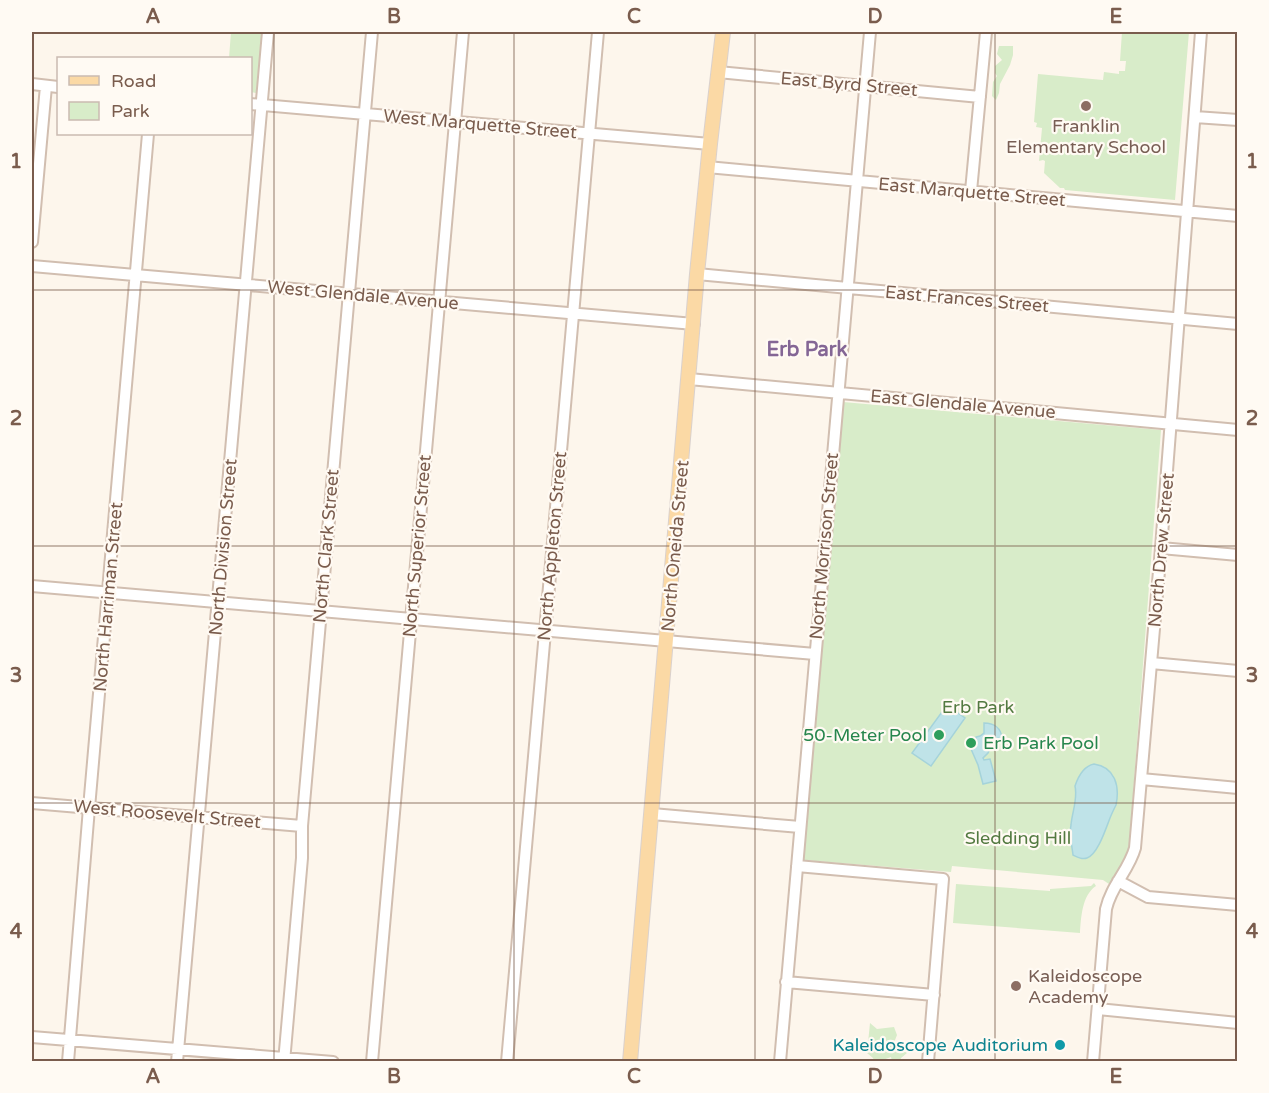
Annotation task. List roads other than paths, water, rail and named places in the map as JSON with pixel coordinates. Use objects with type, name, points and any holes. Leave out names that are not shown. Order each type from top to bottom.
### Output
[{"type":"main road","name":"North Oneida Street","points":[[630,1062],[697,274],[723,32]]},
{"type":"street","name":"North Division Street","points":[[177,1062],[246,284],[256,105],[268,32]]},
{"type":"street","name":"North Clark Street","points":[[284,1060],[302,858],[302,826],[372,32]]},
{"type":"street","name":"North Superior Street","points":[[372,1062],[463,32]]},
{"type":"street","name":"North Appleton Street","points":[[507,1062],[598,32]]},
{"type":"street","name":"North Morrison Street","points":[[780,1062],[870,32]]},
{"type":"street","points":[[971,191],[986,32]]},
{"type":"street","name":"North Drew Street","points":[[1093,1062],[1106,909],[1108,900],[1130,863],[1135,848],[1201,32]]},
{"type":"street","name":"East Byrd Street","points":[[718,72],[980,97]]},
{"type":"street","points":[[32,84],[57,87]]},
{"type":"street","points":[[32,242],[46,86]]},
{"type":"street","name":"West Marquette Street","points":[[256,105],[710,144]]},
{"type":"street","points":[[1195,117],[1238,120]]},
{"type":"street","name":"North Harriman Street","points":[[68,1062],[148,135]]},
{"type":"street","name":"East Marquette Street","points":[[707,167],[1238,216]]},
{"type":"street","name":"West Glendale Avenue","points":[[32,266],[694,324]]},
{"type":"street","name":"East Frances Street","points":[[697,274],[1238,324]]},
{"type":"street","name":"East Glendale Avenue","points":[[689,379],[1238,430]]},
{"type":"street","points":[[1161,548],[1238,555]]},
{"type":"street","points":[[32,586],[815,654]]},
{"type":"street","points":[[1151,663],[1238,671]]},
{"type":"street","points":[[1141,779],[1238,788]]},
{"type":"street","name":"West Roosevelt Street","points":[[32,803],[302,826]]},
{"type":"street","points":[[652,814],[800,827]]},
{"type":"street","points":[[797,866],[943,879],[928,1062]]},
{"type":"street","points":[[1118,881],[1148,897],[1238,905]]},
{"type":"street","points":[[786,982],[934,995]]},
{"type":"street","points":[[1098,1009],[1238,1023]]},
{"type":"street","points":[[32,1037],[284,1060],[333,1062]]},
{"type":"water","name":"50-Meter Pool","points":[[947,705],[965,718],[931,766],[912,753]]},
{"type":"water","points":[[984,723],[996,727],[1002,738],[996,738],[990,742],[992,743],[988,753],[983,758],[984,760],[990,759],[996,781],[983,784],[971,749],[976,737],[984,733]]},
{"type":"water","points":[[1094,764],[1111,773],[1116,784],[1117,798],[1095,851],[1087,858],[1081,858],[1073,855],[1070,837],[1076,796],[1075,786],[1084,769]]},
{"type":"place","name":"Franklin Elementary School","points":[[1086,106]]},
{"type":"place","name":"50-Meter Pool","points":[[939,735]]},
{"type":"place","name":"Erb Park Pool","points":[[971,743]]},
{"type":"place","name":"Kaleidoscope Academy","points":[[1016,986]]},
{"type":"place","name":"Kaleidoscope Auditorium","points":[[1060,1045]]},
{"type":"district","name":"Erb Park","points":[[807,349]]},
{"type":"park label","name":"Sledding Hill","points":[[1018,838]]}]
